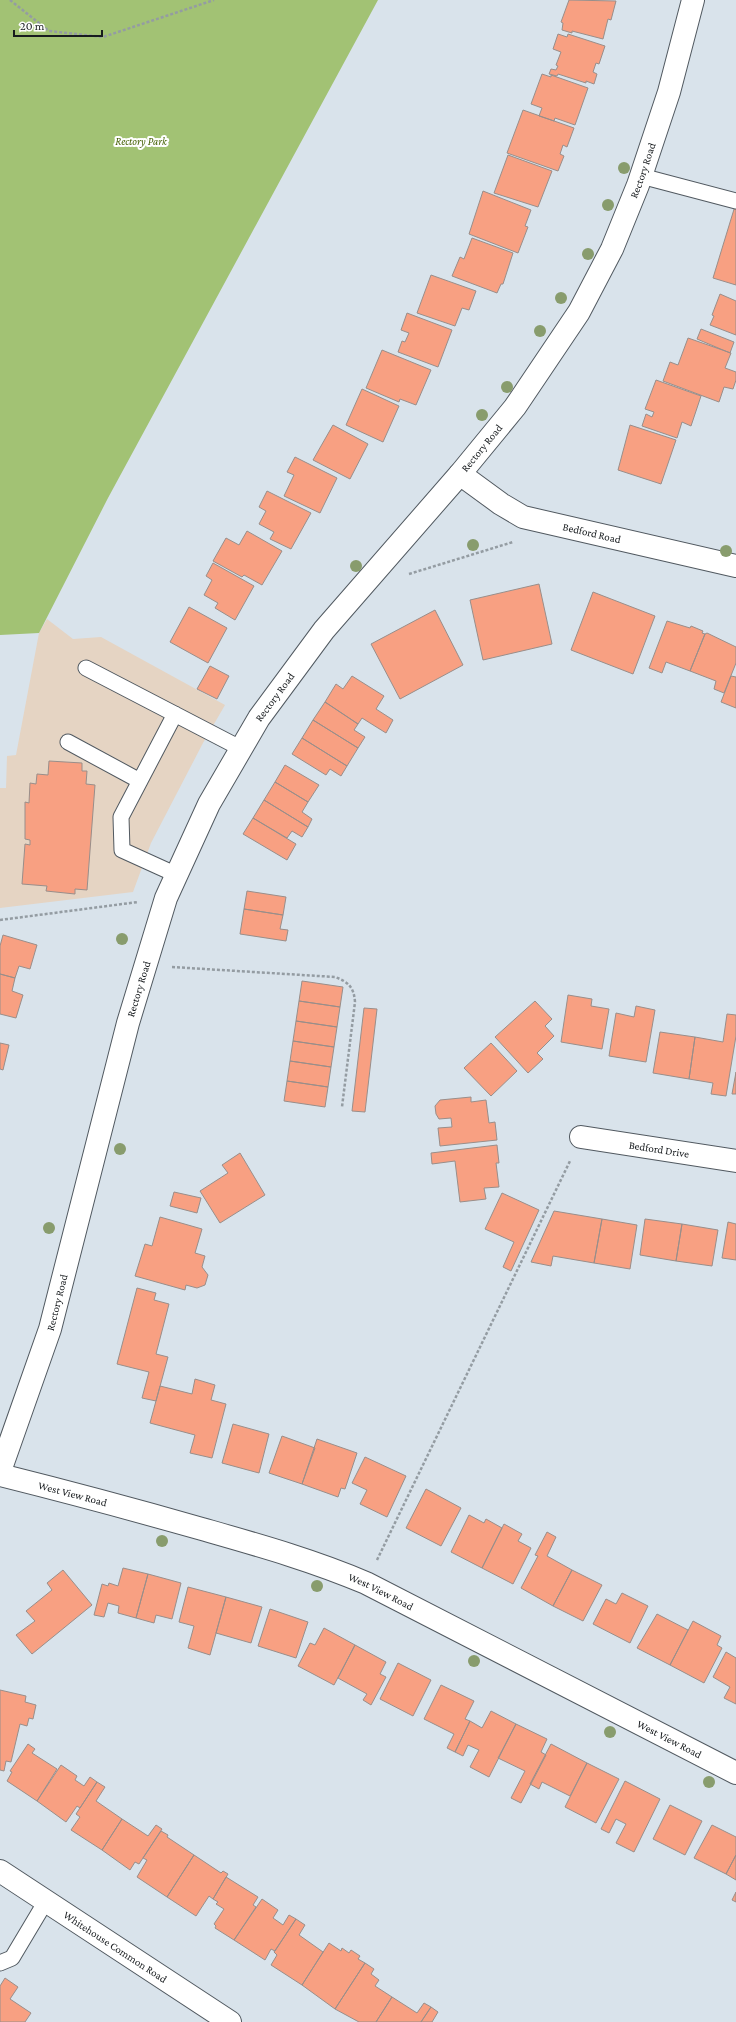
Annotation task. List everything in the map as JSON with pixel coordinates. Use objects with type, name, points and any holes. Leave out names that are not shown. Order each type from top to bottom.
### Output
[{"type":"street","name":"Rectory Road","points":[[0,1471],[50,1329],[128,1023],[166,898],[209,804],[259,718],[324,630],[460,474],[515,407],[579,312],[612,249],[641,176],[669,92],[693,0]]},
{"type":"street","name":"Bedford Road","points":[[460,474],[501,504],[523,517],[736,566]]},
{"type":"street","name":"Bedford Drive","points":[[581,1137],[736,1161]]},
{"type":"street","name":"West View Road","points":[[0,1475],[125,1507],[280,1551],[324,1566],[366,1583],[736,1773]]},
{"type":"street","name":"Whitehouse Common Road","points":[[0,1871],[230,2022]]},
{"type":"lane","points":[[641,176],[736,201]]},
{"type":"lane","points":[[86,668],[242,749]]},
{"type":"lane","points":[[175,714],[121,817],[122,850],[177,875]]},
{"type":"lane","points":[[68,742],[140,781]]},
{"type":"lane","points":[[0,1963],[12,1958],[46,1901]]},
{"type":"path","points":[[10,0],[49,31],[103,37],[214,0]]},
{"type":"path","points":[[388,557],[408,574],[517,541],[531,519]]},
{"type":"path","points":[[0,920],[166,898]]},
{"type":"path","points":[[146,965],[335,977],[346,981],[354,991],[355,1002],[342,1107]]},
{"type":"path","points":[[366,1583],[581,1137]]},
{"type":"shaded area","points":[[47,619],[73,639],[101,637],[225,705],[203,743],[151,843],[133,892],[0,908],[0,788],[6,788],[7,756],[16,755],[39,633]]},
{"type":"green space","name":"Rectory Park","points":[[0,0],[378,0],[108,498],[39,633],[0,635]]},
{"type":"building","points":[[569,0],[616,1],[611,20],[608,19],[603,39],[562,30],[563,23],[561,22]]},
{"type":"building","points":[[558,34],[567,37],[568,34],[605,46],[599,64],[596,63],[593,72],[597,74],[594,84],[558,74],[557,76],[549,74],[551,69],[556,70],[558,66],[556,65],[561,52],[553,49]]},
{"type":"building","points":[[542,74],[551,77],[551,75],[588,88],[575,125],[555,118],[554,121],[539,116],[542,108],[531,104]]},
{"type":"building","points":[[523,110],[574,128],[567,147],[563,145],[560,154],[564,156],[558,171],[507,153]]},
{"type":"building","points":[[508,155],[552,171],[538,207],[494,193]]},
{"type":"building","points":[[483,191],[531,210],[525,226],[528,227],[518,253],[469,234]]},
{"type":"building","points":[[736,206],[736,285],[713,278]]},
{"type":"building","points":[[472,238],[513,253],[503,284],[501,284],[497,293],[452,276],[460,257],[464,259]]},
{"type":"building","points":[[431,275],[476,291],[469,310],[462,308],[455,326],[417,313]]},
{"type":"building","points":[[720,294],[736,301],[736,335],[710,325]]},
{"type":"building","points":[[407,313],[452,330],[438,367],[398,352],[402,341],[405,342],[409,333],[401,330]]},
{"type":"building","points":[[701,329],[734,342],[730,353],[697,339]]},
{"type":"building","points":[[688,338],[731,353],[725,368],[736,372],[736,380],[733,389],[724,387],[719,402],[663,381],[670,362],[678,365]]},
{"type":"building","points":[[382,350],[431,370],[416,405],[400,399],[399,402],[366,388]]},
{"type":"building","points":[[656,380],[701,396],[691,426],[682,422],[677,438],[642,426],[646,414],[652,417],[654,412],[645,409]]},
{"type":"building","points":[[362,389],[399,406],[383,442],[346,425]]},
{"type":"building","points":[[333,425],[368,444],[350,479],[313,460]]},
{"type":"building","points":[[630,425],[676,440],[661,484],[618,470]]},
{"type":"building","points":[[295,457],[337,478],[320,513],[284,496],[294,475],[287,472]]},
{"type":"building","points":[[267,491],[311,513],[291,549],[270,539],[274,532],[259,524],[266,511],[259,507]]},
{"type":"building","points":[[247,531],[282,551],[262,585],[244,575],[242,577],[213,561],[226,538],[239,545]]},
{"type":"building","points":[[213,563],[254,586],[235,620],[215,608],[218,603],[204,595],[212,580],[206,576]]},
{"type":"building","points":[[539,584],[552,644],[483,660],[470,600]]},
{"type":"building","points":[[593,592],[655,616],[633,674],[571,650]]},
{"type":"building","points":[[189,607],[227,628],[208,663],[170,642]]},
{"type":"building","points":[[435,610],[463,665],[400,699],[371,644]]},
{"type":"building","points":[[667,621],[690,628],[691,626],[703,631],[702,633],[705,634],[690,671],[666,662],[662,673],[649,668]]},
{"type":"building","points":[[707,633],[736,647],[736,663],[724,693],[714,689],[716,681],[690,671],[705,634]]},
{"type":"building","points":[[210,666],[229,676],[217,699],[197,689]]},
{"type":"building","points":[[352,676],[384,696],[376,709],[393,720],[386,733],[362,718],[358,724],[325,702],[336,684],[343,689]]},
{"type":"building","points":[[731,676],[736,677],[736,708],[721,702]]},
{"type":"building","points":[[325,702],[358,724],[354,730],[365,737],[358,748],[313,720]]},
{"type":"building","points":[[313,720],[358,748],[347,766],[302,738]]},
{"type":"building","points":[[302,738],[347,766],[341,776],[330,769],[326,775],[292,754]]},
{"type":"building","points":[[49,761],[82,763],[82,771],[87,771],[86,784],[95,785],[87,890],[75,889],[75,894],[46,891],[47,886],[22,884],[25,844],[30,845],[30,840],[25,839],[25,802],[29,803],[30,783],[36,784],[37,774],[48,775]]},
{"type":"building","points":[[285,765],[319,785],[308,802],[275,782]]},
{"type":"building","points":[[275,782],[308,802],[302,812],[312,819],[308,827],[264,800]]},
{"type":"building","points":[[264,800],[308,827],[302,837],[292,831],[287,838],[253,818]]},
{"type":"building","points":[[253,818],[296,844],[287,860],[243,834]]},
{"type":"building","points":[[247,891],[286,897],[283,915],[244,909]]},
{"type":"building","points":[[244,909],[283,915],[280,929],[288,930],[286,941],[240,934]]},
{"type":"building","points":[[3,935],[37,945],[30,969],[19,966],[15,978],[0,974],[0,946]]},
{"type":"building","points":[[0,974],[15,978],[12,991],[23,995],[16,1018],[0,1014]]},
{"type":"building","points":[[302,981],[343,987],[340,1007],[299,1001]]},
{"type":"building","points":[[568,995],[592,999],[591,1006],[609,1009],[602,1049],[561,1042]]},
{"type":"building","points":[[299,1001],[340,1007],[337,1027],[296,1021]]},
{"type":"building","points":[[535,1001],[552,1019],[545,1026],[554,1036],[537,1053],[543,1059],[528,1073],[495,1037]]},
{"type":"building","points":[[636,1006],[655,1010],[646,1062],[609,1056],[616,1013],[634,1017]]},
{"type":"building","points":[[364,1008],[377,1009],[365,1112],[352,1111]]},
{"type":"building","points":[[727,1014],[736,1015],[736,1036],[726,1096],[711,1094],[713,1083],[689,1079],[695,1037],[723,1042]]},
{"type":"building","points":[[296,1021],[337,1027],[334,1047],[293,1041]]},
{"type":"building","points":[[660,1032],[695,1037],[689,1079],[653,1073]]},
{"type":"building","points":[[293,1041],[334,1047],[331,1067],[290,1061]]},
{"type":"building","points":[[0,1043],[9,1045],[3,1070],[0,1069]]},
{"type":"building","points":[[491,1043],[517,1071],[491,1096],[464,1068]]},
{"type":"building","points":[[290,1061],[331,1067],[328,1087],[287,1081]]},
{"type":"building","points":[[736,1072],[736,1094],[732,1094]]},
{"type":"building","points":[[287,1081],[328,1087],[325,1107],[284,1101]]},
{"type":"building","points":[[471,1097],[471,1102],[486,1100],[489,1123],[495,1122],[497,1140],[440,1146],[438,1128],[452,1127],[451,1118],[439,1119],[436,1114],[435,1106],[440,1100]]},
{"type":"building","points":[[497,1145],[499,1163],[496,1163],[499,1187],[484,1188],[486,1199],[460,1202],[455,1161],[432,1164],[431,1153]]},
{"type":"building","points":[[240,1153],[265,1195],[220,1223],[200,1191],[228,1173],[222,1165]]},
{"type":"building","points":[[174,1192],[201,1198],[197,1213],[170,1206]]},
{"type":"building","points":[[502,1193],[539,1210],[511,1271],[503,1267],[514,1242],[485,1229]]},
{"type":"building","points":[[554,1211],[602,1219],[594,1263],[553,1256],[551,1266],[531,1262]]},
{"type":"building","points":[[160,1217],[202,1229],[195,1253],[205,1256],[202,1267],[208,1275],[205,1285],[197,1288],[186,1285],[185,1290],[135,1276],[145,1244],[152,1246]]},
{"type":"building","points":[[602,1219],[637,1225],[630,1269],[594,1263]]},
{"type":"building","points":[[645,1219],[682,1224],[676,1261],[640,1255]]},
{"type":"building","points":[[728,1222],[736,1224],[736,1260],[722,1258]]},
{"type":"building","points":[[682,1224],[718,1230],[712,1266],[676,1261]]},
{"type":"building","points":[[137,1288],[156,1293],[154,1300],[169,1304],[156,1354],[168,1357],[156,1401],[142,1398],[149,1372],[117,1364]]},
{"type":"building","points":[[195,1379],[215,1385],[211,1400],[226,1404],[212,1458],[190,1453],[195,1435],[150,1423],[160,1386],[192,1394]]},
{"type":"building","points":[[233,1424],[269,1434],[259,1473],[222,1463]]},
{"type":"building","points":[[282,1436],[315,1448],[302,1484],[269,1473]]},
{"type":"building","points":[[317,1439],[357,1453],[345,1489],[341,1488],[338,1497],[302,1484]]},
{"type":"building","points":[[365,1457],[406,1476],[387,1517],[360,1504],[367,1490],[352,1483]]},
{"type":"building","points":[[426,1489],[461,1508],[441,1546],[406,1528]]},
{"type":"building","points":[[469,1515],[484,1523],[486,1519],[502,1528],[482,1568],[451,1552]]},
{"type":"building","points":[[504,1524],[522,1534],[518,1541],[531,1548],[513,1584],[482,1568]]},
{"type":"building","points":[[547,1532],[556,1537],[547,1556],[572,1570],[553,1606],[521,1588],[538,1556],[535,1555]]},
{"type":"building","points":[[123,1568],[148,1574],[136,1618],[118,1613],[119,1606],[108,1603],[104,1617],[94,1615],[102,1584],[108,1586],[109,1583],[118,1586]]},
{"type":"building","points":[[63,1570],[92,1605],[32,1654],[16,1635],[35,1621],[26,1611],[52,1590],[47,1583]]},
{"type":"building","points":[[572,1570],[602,1585],[583,1621],[553,1606]]},
{"type":"building","points":[[148,1574],[181,1583],[172,1619],[156,1615],[154,1623],[136,1618]]},
{"type":"building","points":[[188,1587],[226,1597],[210,1655],[188,1648],[194,1626],[179,1622]]},
{"type":"building","points":[[622,1593],[648,1606],[630,1643],[593,1624],[606,1599],[616,1604]]},
{"type":"building","points":[[226,1597],[262,1607],[251,1643],[216,1633]]},
{"type":"building","points":[[270,1609],[308,1622],[296,1658],[258,1646]]},
{"type":"building","points":[[657,1614],[688,1630],[670,1665],[637,1648]]},
{"type":"building","points":[[693,1621],[721,1636],[717,1645],[722,1648],[704,1683],[670,1665]]},
{"type":"building","points":[[324,1628],[355,1645],[334,1685],[298,1666],[310,1643],[315,1645]]},
{"type":"building","points":[[355,1645],[386,1662],[380,1674],[386,1677],[371,1705],[363,1700],[367,1694],[338,1678]]},
{"type":"building","points":[[726,1652],[736,1658],[736,1704],[724,1698],[730,1687],[713,1677]]},
{"type":"building","points":[[398,1663],[431,1680],[413,1716],[380,1699]]},
{"type":"building","points":[[441,1685],[474,1701],[465,1719],[470,1721],[455,1752],[447,1748],[454,1734],[424,1719]]},
{"type":"building","points":[[0,1690],[26,1696],[25,1702],[36,1705],[33,1719],[29,1718],[27,1726],[20,1724],[11,1762],[6,1761],[4,1771],[0,1770]]},
{"type":"building","points":[[491,1711],[516,1724],[489,1777],[470,1767],[479,1750],[468,1745],[463,1756],[455,1752],[470,1721],[482,1728]]},
{"type":"building","points":[[516,1724],[547,1739],[541,1752],[546,1755],[521,1803],[511,1798],[525,1771],[498,1758]]},
{"type":"building","points":[[28,1744],[35,1749],[32,1753],[57,1769],[37,1801],[7,1781],[12,1772],[10,1771]]},
{"type":"building","points":[[551,1744],[587,1763],[570,1796],[542,1782],[539,1789],[530,1784]]},
{"type":"building","points":[[587,1763],[619,1779],[596,1823],[565,1807]]},
{"type":"building","points":[[61,1765],[77,1776],[75,1780],[84,1786],[90,1777],[97,1782],[80,1808],[77,1806],[66,1822],[37,1801]]},
{"type":"building","points":[[625,1781],[660,1799],[634,1852],[616,1843],[626,1824],[616,1819],[609,1833],[601,1829]]},
{"type":"building","points":[[97,1782],[105,1787],[96,1801],[122,1819],[102,1850],[71,1830],[80,1817],[76,1814]]},
{"type":"building","points":[[670,1805],[702,1821],[685,1855],[653,1839]]},
{"type":"building","points":[[122,1819],[148,1836],[156,1825],[162,1829],[139,1864],[135,1862],[130,1870],[102,1850]]},
{"type":"building","points":[[712,1825],[736,1837],[736,1855],[726,1874],[694,1858]]},
{"type":"building","points":[[161,1831],[168,1835],[167,1837],[194,1855],[167,1897],[137,1877],[147,1860],[143,1858]]},
{"type":"building","points":[[194,1855],[221,1873],[223,1871],[228,1874],[213,1899],[209,1896],[196,1916],[167,1897]]},
{"type":"building","points":[[736,1855],[736,1880],[726,1874]]},
{"type":"building","points":[[226,1877],[258,1897],[253,1905],[256,1907],[234,1940],[215,1928],[216,1926],[214,1924],[224,1909],[216,1904],[218,1902],[213,1899]]},
{"type":"building","points":[[736,1892],[736,1902],[732,1900]]},
{"type":"building","points":[[262,1899],[278,1910],[273,1918],[283,1925],[289,1915],[296,1919],[275,1951],[271,1949],[265,1960],[234,1940]]},
{"type":"building","points":[[296,1919],[305,1925],[299,1935],[323,1952],[302,1985],[271,1965],[277,1955],[274,1952]]},
{"type":"building","points":[[329,1943],[341,1951],[342,1948],[349,1953],[351,1950],[360,1956],[358,1959],[365,1963],[335,2009],[302,1985]]},
{"type":"building","points":[[365,1963],[374,1969],[371,1974],[379,1980],[375,1986],[392,1997],[376,2022],[359,2022],[335,2009]]},
{"type":"building","points":[[5,1978],[18,1987],[10,1999],[31,2013],[25,2022],[0,2022],[0,1986]]},
{"type":"building","points":[[392,1997],[417,2013],[424,2003],[431,2007],[421,2022],[376,2022]]},
{"type":"building","points":[[431,2007],[438,2012],[432,2022],[421,2022]]}]
